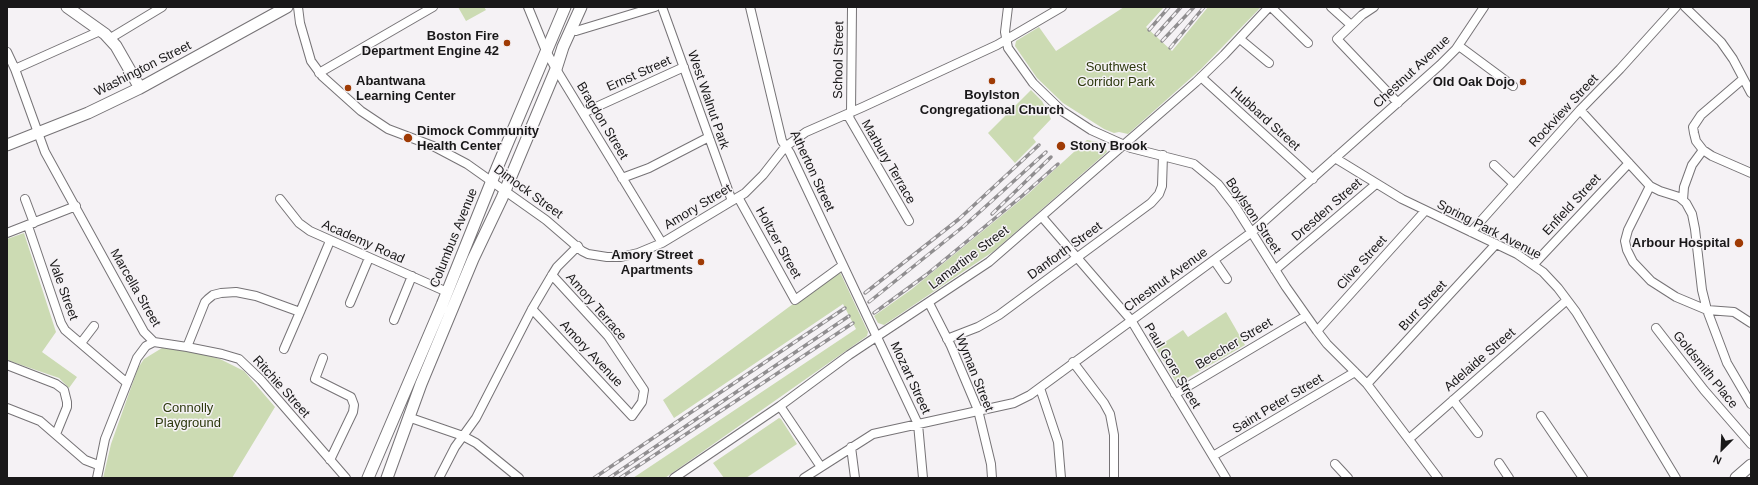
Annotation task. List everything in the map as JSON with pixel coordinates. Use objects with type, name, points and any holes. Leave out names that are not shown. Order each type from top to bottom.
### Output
[{"type":"main road","points":[[68,7],[100,31],[116,46],[140,88]]},
{"type":"main road","name":"Washington Street","points":[[7,145],[88,113],[140,88],[287,7]]},
{"type":"main road","name":"Columbus Avenue","points":[[368,478],[565,7]]},
{"type":"main road","name":"Columbus Avenue","points":[[387,478],[408,417],[473,259],[490,227],[556,69],[563,47],[582,7]]},
{"type":"main road","points":[[1738,478],[1751,466]]},
{"type":"street","points":[[109,39],[162,7]]},
{"type":"street","name":"Dimock Street","points":[[298,7],[311,61],[319,73],[361,111],[379,124],[445,152],[492,180],[578,246]]},
{"type":"street","points":[[319,73],[433,7]]},
{"type":"street","name":"Bragdon Street","points":[[528,7],[546,51],[556,69],[662,243]]},
{"type":"street","points":[[571,29],[576,31],[655,7]]},
{"type":"street","name":"West Walnut Park","points":[[662,7],[709,137],[735,199]]},
{"type":"street","name":"Atherton Street","points":[[750,7],[780,134],[785,147],[790,153],[878,337]]},
{"type":"street","name":"School Street","points":[[849,113],[852,7]]},
{"type":"street","name":"Boylston Street","points":[[1008,7],[1006,40],[1008,48],[1037,88],[1058,107],[1085,126],[1124,145],[1137,150],[1164,155],[1194,164],[1209,174],[1227,195],[1317,332],[1367,384],[1438,478]]},
{"type":"street","name":"Amory Street","points":[[578,246],[588,254],[607,257],[621,257],[638,253],[662,243],[735,199],[763,175],[785,147],[811,129],[849,113],[1006,40],[1062,7]]},
{"type":"street","points":[[1270,7],[1308,42]]},
{"type":"street","name":"Lamartine Street","points":[[674,478],[989,262],[1201,77],[1270,7]]},
{"type":"street","points":[[1331,7],[1351,25]]},
{"type":"street","points":[[1374,7],[1351,25],[1337,39],[1398,103]]},
{"type":"street","name":"Chestnut Avenue","points":[[804,478],[850,447],[873,434],[1018,402],[1040,388],[1073,362],[1252,232],[1440,65],[1458,46],[1484,7]]},
{"type":"street","name":"Rockview Street","points":[[1471,232],[1580,110],[1620,69],[1676,7]]},
{"type":"street","points":[[1685,7],[1720,42],[1733,59],[1751,93]]},
{"type":"street","points":[[15,69],[100,31]]},
{"type":"street","points":[[1240,39],[1269,62]]},
{"type":"street","points":[[1458,46],[1513,86]]},
{"type":"street","name":"Marcella Street","points":[[7,52],[15,69],[45,152],[144,332],[154,342],[146,346],[137,358],[104,439],[98,465],[97,478]]},
{"type":"street","name":"Ernst Street","points":[[583,113],[684,67]]},
{"type":"street","name":"Hubbard Street","points":[[1201,77],[1313,179]]},
{"type":"street","points":[[1743,78],[1710,106],[1693,127],[1696,141],[1703,150],[1712,156],[1751,173]]},
{"type":"street","points":[[1580,110],[1650,186],[1679,197],[1683,200],[1692,214],[1702,290],[1707,310],[1727,362],[1751,404]]},
{"type":"street","name":"Marbury Terrace","points":[[849,113],[909,222]]},
{"type":"street","points":[[622,178],[649,168],[709,137]]},
{"type":"street","points":[[1683,200],[1684,187],[1692,165],[1703,150]]},
{"type":"street","name":"Danforth Street","points":[[947,339],[978,328],[999,315],[1154,201],[1162,186],[1164,155]]},
{"type":"street","name":"Spring Park Avenue","points":[[1335,158],[1376,184],[1425,211],[1496,244],[1534,264],[1551,279],[1568,300],[1676,478]]},
{"type":"street","name":"Enfield Street","points":[[1534,264],[1629,163]]},
{"type":"street","points":[[1494,165],[1514,184]]},
{"type":"street","name":"Dresden Street","points":[[1275,270],[1376,184]]},
{"type":"street","points":[[1650,186],[1628,230],[1625,241],[1627,250],[1633,262],[1651,281],[1676,297],[1707,310],[1734,312],[1751,323]]},
{"type":"street","name":"Vale Street","points":[[25,199],[60,323],[65,330],[127,383]]},
{"type":"street","name":"Academy Road","points":[[280,199],[299,223],[310,231],[447,292]]},
{"type":"street","name":"Holtzer Street","points":[[735,199],[796,300],[843,265]]},
{"type":"street","points":[[7,233],[76,206]]},
{"type":"street","name":"Clive Street","points":[[1317,332],[1425,211]]},
{"type":"street","name":"Paul Gore Street","points":[[1042,217],[1131,320],[1213,456],[1222,477]]},
{"type":"street","points":[[284,349],[330,241]]},
{"type":"street","name":"Burr Street","points":[[1367,384],[1496,244]]},
{"type":"street","points":[[439,478],[455,447],[476,418],[532,309],[552,275],[557,267],[578,246]]},
{"type":"street","points":[[350,303],[369,258]]},
{"type":"street","points":[[1214,260],[1227,279]]},
{"type":"street","name":"Amory Terrace","points":[[552,275],[608,336],[644,390],[642,402],[632,416]]},
{"type":"street","points":[[394,320],[412,276]]},
{"type":"street","points":[[187,347],[208,299],[217,294],[236,292],[256,296],[300,312]]},
{"type":"street","name":"Adelaide Street","points":[[1409,439],[1568,300]]},
{"type":"street","name":"Wyman Street","points":[[929,303],[947,339],[978,410],[992,478]]},
{"type":"street","name":"Amory Avenue","points":[[532,309],[632,416]]},
{"type":"street","name":"Beecher Street","points":[[1175,394],[1306,316]]},
{"type":"street","points":[[81,343],[94,326]]},
{"type":"street","name":"Goldsmith Place","points":[[1656,328],[1704,390],[1751,444]]},
{"type":"street","name":"Mozart Street","points":[[878,337],[918,424],[922,478]]},
{"type":"street","name":"Ritchie Street","points":[[154,342],[222,354],[238,359],[262,380],[346,478]]},
{"type":"street","points":[[323,358],[315,379],[351,397],[354,405],[353,412],[330,460]]},
{"type":"street","points":[[1073,362],[1104,403],[1110,414],[1114,435],[1114,478]]},
{"type":"street","points":[[7,365],[56,384],[64,390],[67,407],[56,434]]},
{"type":"street","name":"Saint Peter Street","points":[[1213,456],[1354,372]]},
{"type":"street","points":[[1040,388],[1058,442],[1061,478]]},
{"type":"street","points":[[1453,400],[1478,433]]},
{"type":"street","points":[[780,406],[820,467]]},
{"type":"street","points":[[7,408],[40,421],[84,460],[98,465]]},
{"type":"street","points":[[1541,416],[1582,478]]},
{"type":"street","points":[[408,417],[463,436],[476,443],[519,478]]},
{"type":"street","points":[[850,447],[855,478]]},
{"type":"street","points":[[1499,463],[1509,478]]},
{"type":"street","points":[[1336,464],[1348,478]]},
{"type":"green space","points":[[458,7],[484,7],[486,10],[466,21]]},
{"type":"green space","name":"Southwest Corridor Park","points":[[1124,7],[1164,7],[1146,27],[1172,51],[1208,7],[1261,7],[1201,69],[1128,134],[1119,132],[1114,133],[1104,129],[1063,103],[1037,78],[1015,46],[1016,41],[1039,27],[1056,51]]},
{"type":"green space","points":[[1031,90],[1042,101],[1051,119],[1033,138],[1036,142],[1015,163],[988,133]]},
{"type":"green space","points":[[1087,140],[1104,143],[1107,152],[994,251],[884,325],[878,323],[874,316],[912,289],[1028,194]]},
{"type":"green space","points":[[24,233],[56,332],[42,352],[77,377],[69,388],[59,378],[7,360],[7,239]]},
{"type":"green space","points":[[839,270],[868,332],[867,336],[665,478],[633,478],[856,329],[843,304],[674,418],[663,400]]},
{"type":"green space","points":[[1226,312],[1245,345],[1177,384],[1156,348],[1183,330],[1188,337]]},
{"type":"green space","name":"Connolly Playground","points":[[162,348],[188,350],[220,359],[244,371],[275,407],[232,478],[103,478],[111,444],[138,368],[144,359]]},
{"type":"green space","points":[[779,418],[797,444],[746,478],[724,478],[713,463]]},
{"type":"railway","points":[[1149,30],[1169,7]]},
{"type":"railway","points":[[1156,35],[1181,7]]},
{"type":"railway","points":[[1162,41],[1194,7]]},
{"type":"railway","points":[[1170,48],[1204,7]]},
{"type":"railway","points":[[865,293],[959,219],[1039,145]]},
{"type":"railway","points":[[869,302],[964,226],[1046,152]]},
{"type":"railway","points":[[992,214],[1051,157]]},
{"type":"railway","points":[[874,313],[926,275],[1022,196],[1058,164]]},
{"type":"railway","points":[[594,478],[845,308]]},
{"type":"railway","points":[[609,478],[849,316]]},
{"type":"railway","points":[[620,478],[853,323]]},
{"type":"place","name":"Boston Fire Department Engine 42","points":[[507,43]]},
{"type":"place","name":"Boylston Congregational Church","points":[[992,81]]},
{"type":"place","name":"Old Oak Dojo","points":[[1523,82]]},
{"type":"place","name":"Abantwana Learning Center","points":[[348,88]]},
{"type":"place","name":"Dimock Community Health Center","points":[[408,138]]},
{"type":"place","name":"Stony Brook","points":[[1061,146]]},
{"type":"place","name":"Arbour Hospital","points":[[1739,243]]},
{"type":"place","name":"Amory Street Apartments","points":[[701,262]]}]
